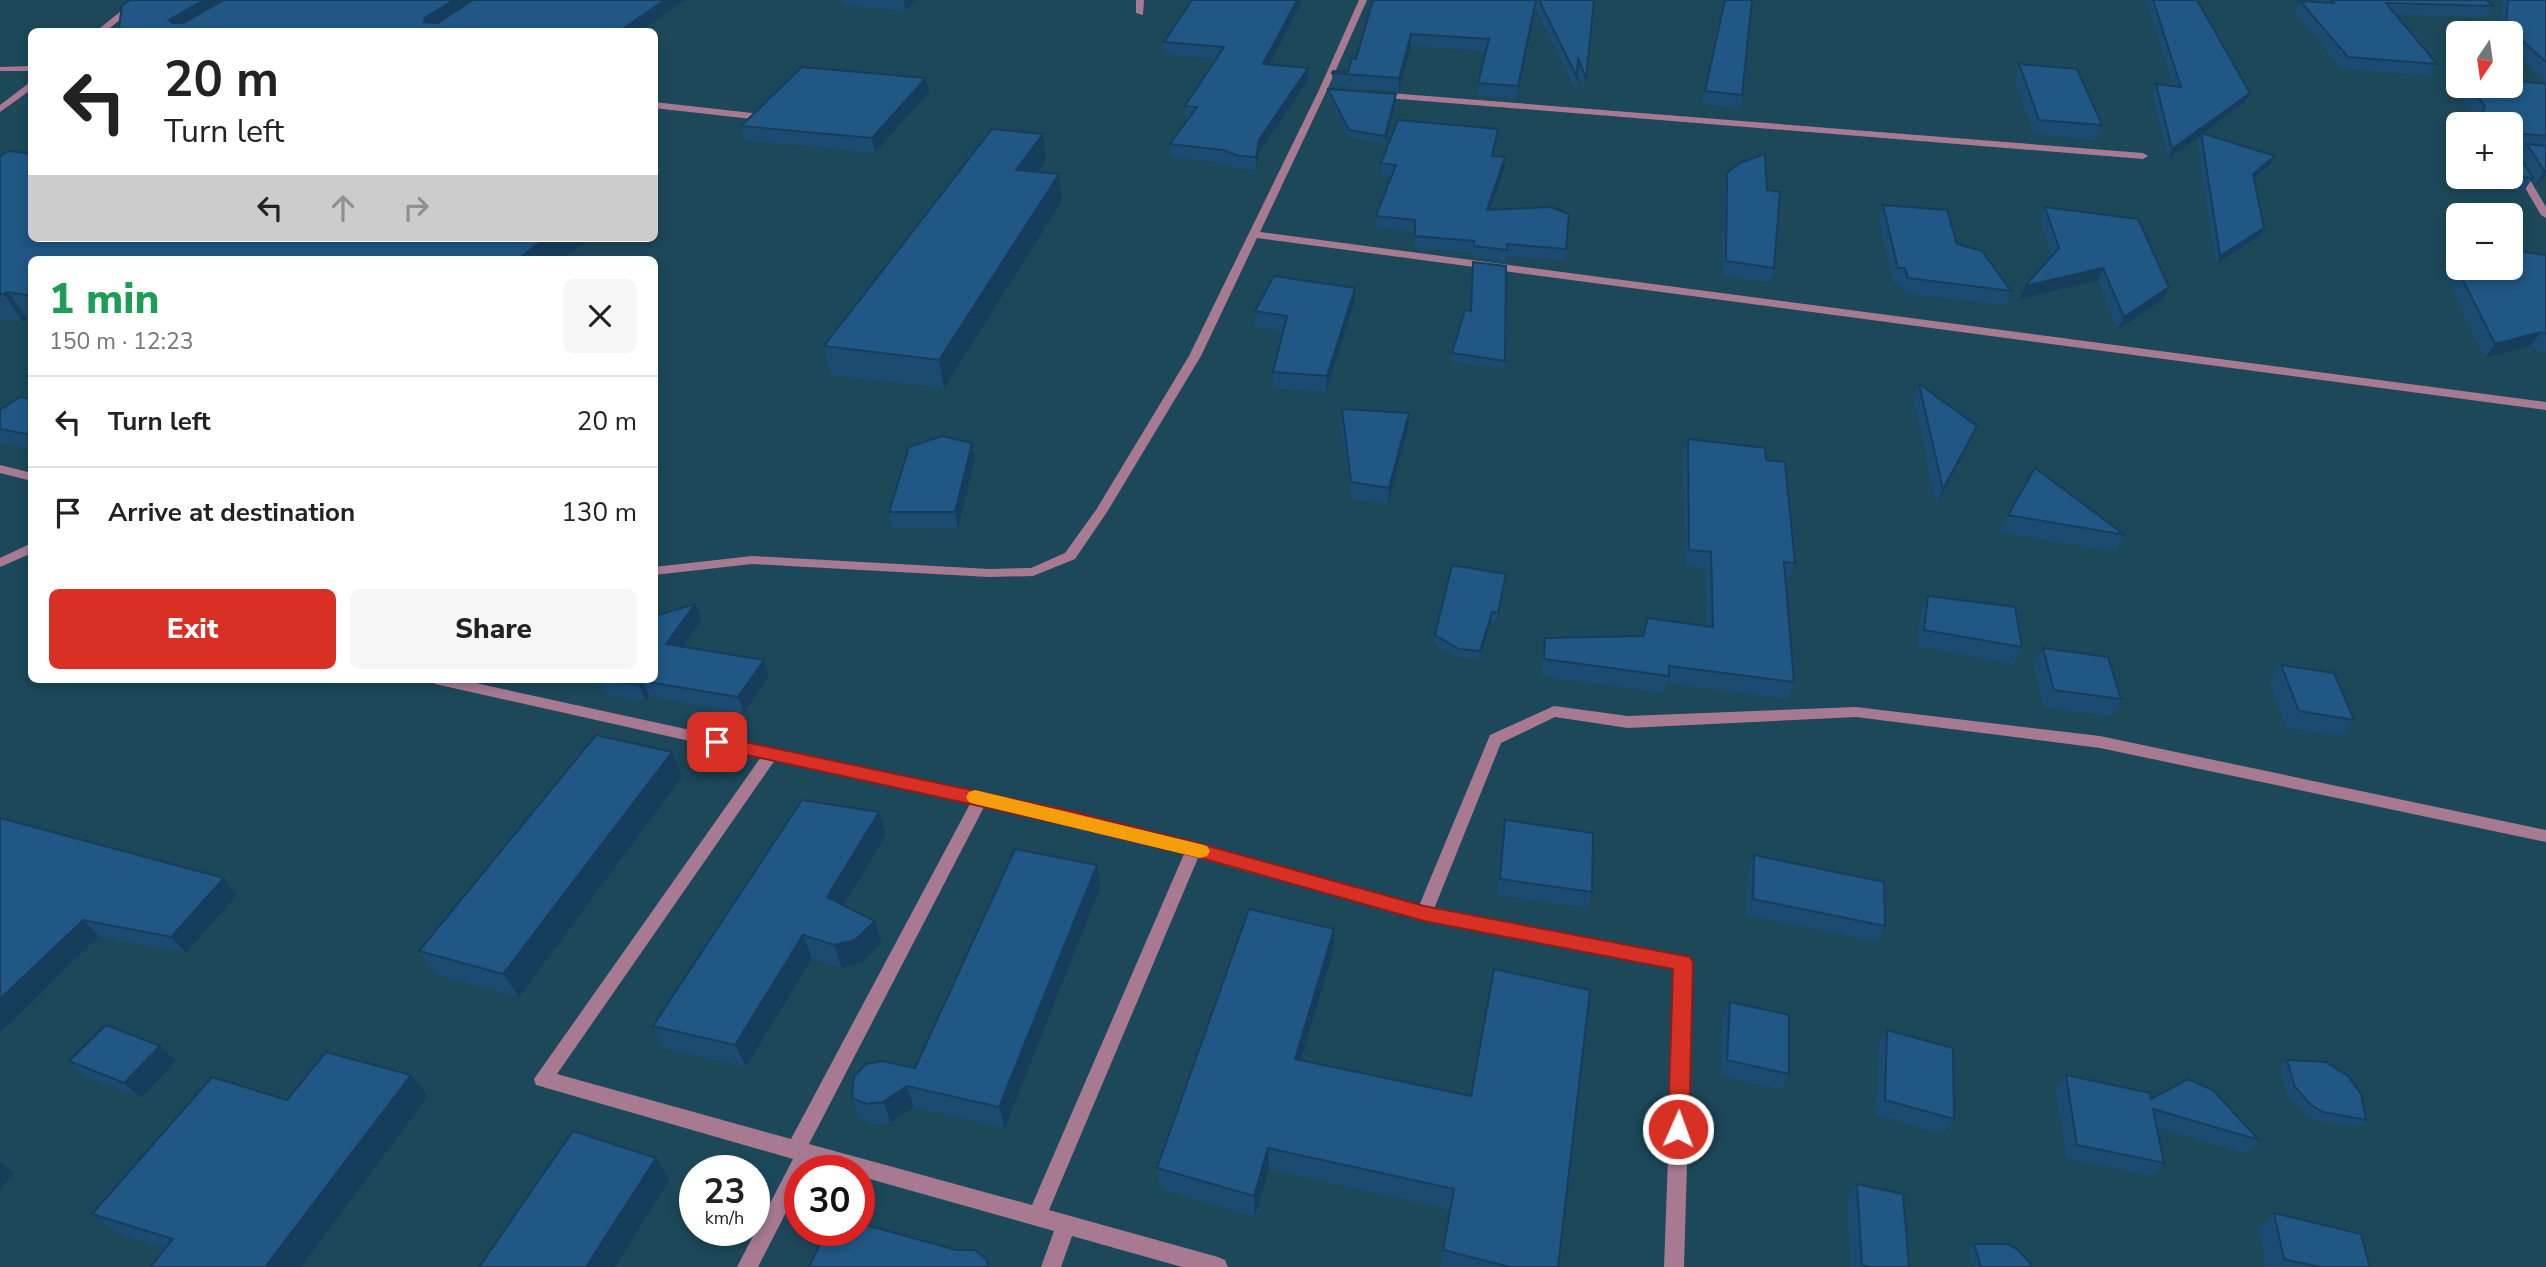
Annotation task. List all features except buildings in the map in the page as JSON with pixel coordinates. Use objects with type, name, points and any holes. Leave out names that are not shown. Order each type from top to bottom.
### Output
[{"type":"street","points":[[104,28],[140,0]]},
{"type":"street","points":[[1140,0],[1140,13]]},
{"type":"street","points":[[658,571],[752,560],[989,573],[1033,572],[1070,556],[1101,512],[1195,356],[1324,90],[1363,0]]},
{"type":"street","points":[[0,69],[28,68]]},
{"type":"street","points":[[0,109],[28,88]]},
{"type":"street","points":[[1324,90],[1337,91]]},
{"type":"street","points":[[1365,94],[2143,156]]},
{"type":"street","points":[[658,105],[761,117]]},
{"type":"street","points":[[2523,175],[2546,215]]},
{"type":"street","points":[[1253,234],[2546,406]]},
{"type":"street","points":[[0,469],[28,476]]},
{"type":"street","points":[[0,563],[28,548]]},
{"type":"street","points":[[452,683],[580,714],[981,799],[1194,849],[1424,914],[1684,963],[1674,1267]]},
{"type":"street","points":[[1424,914],[1495,739],[1554,711],[1628,722],[1856,712],[2073,739],[2546,836]]},
{"type":"street","points":[[772,753],[543,1079],[1218,1267]]},
{"type":"street","points":[[747,1267],[801,1152],[981,799]]},
{"type":"street","points":[[1037,1216],[1194,849]]},
{"type":"street","points":[[1051,1267],[1068,1224]]},
{"type":"slow traffic","points":[[975,797],[1200,851]]},
{"type":"route","points":[[717,742],[1070,818],[1194,849],[1424,914],[1684,963],[1678,1129]]}]
